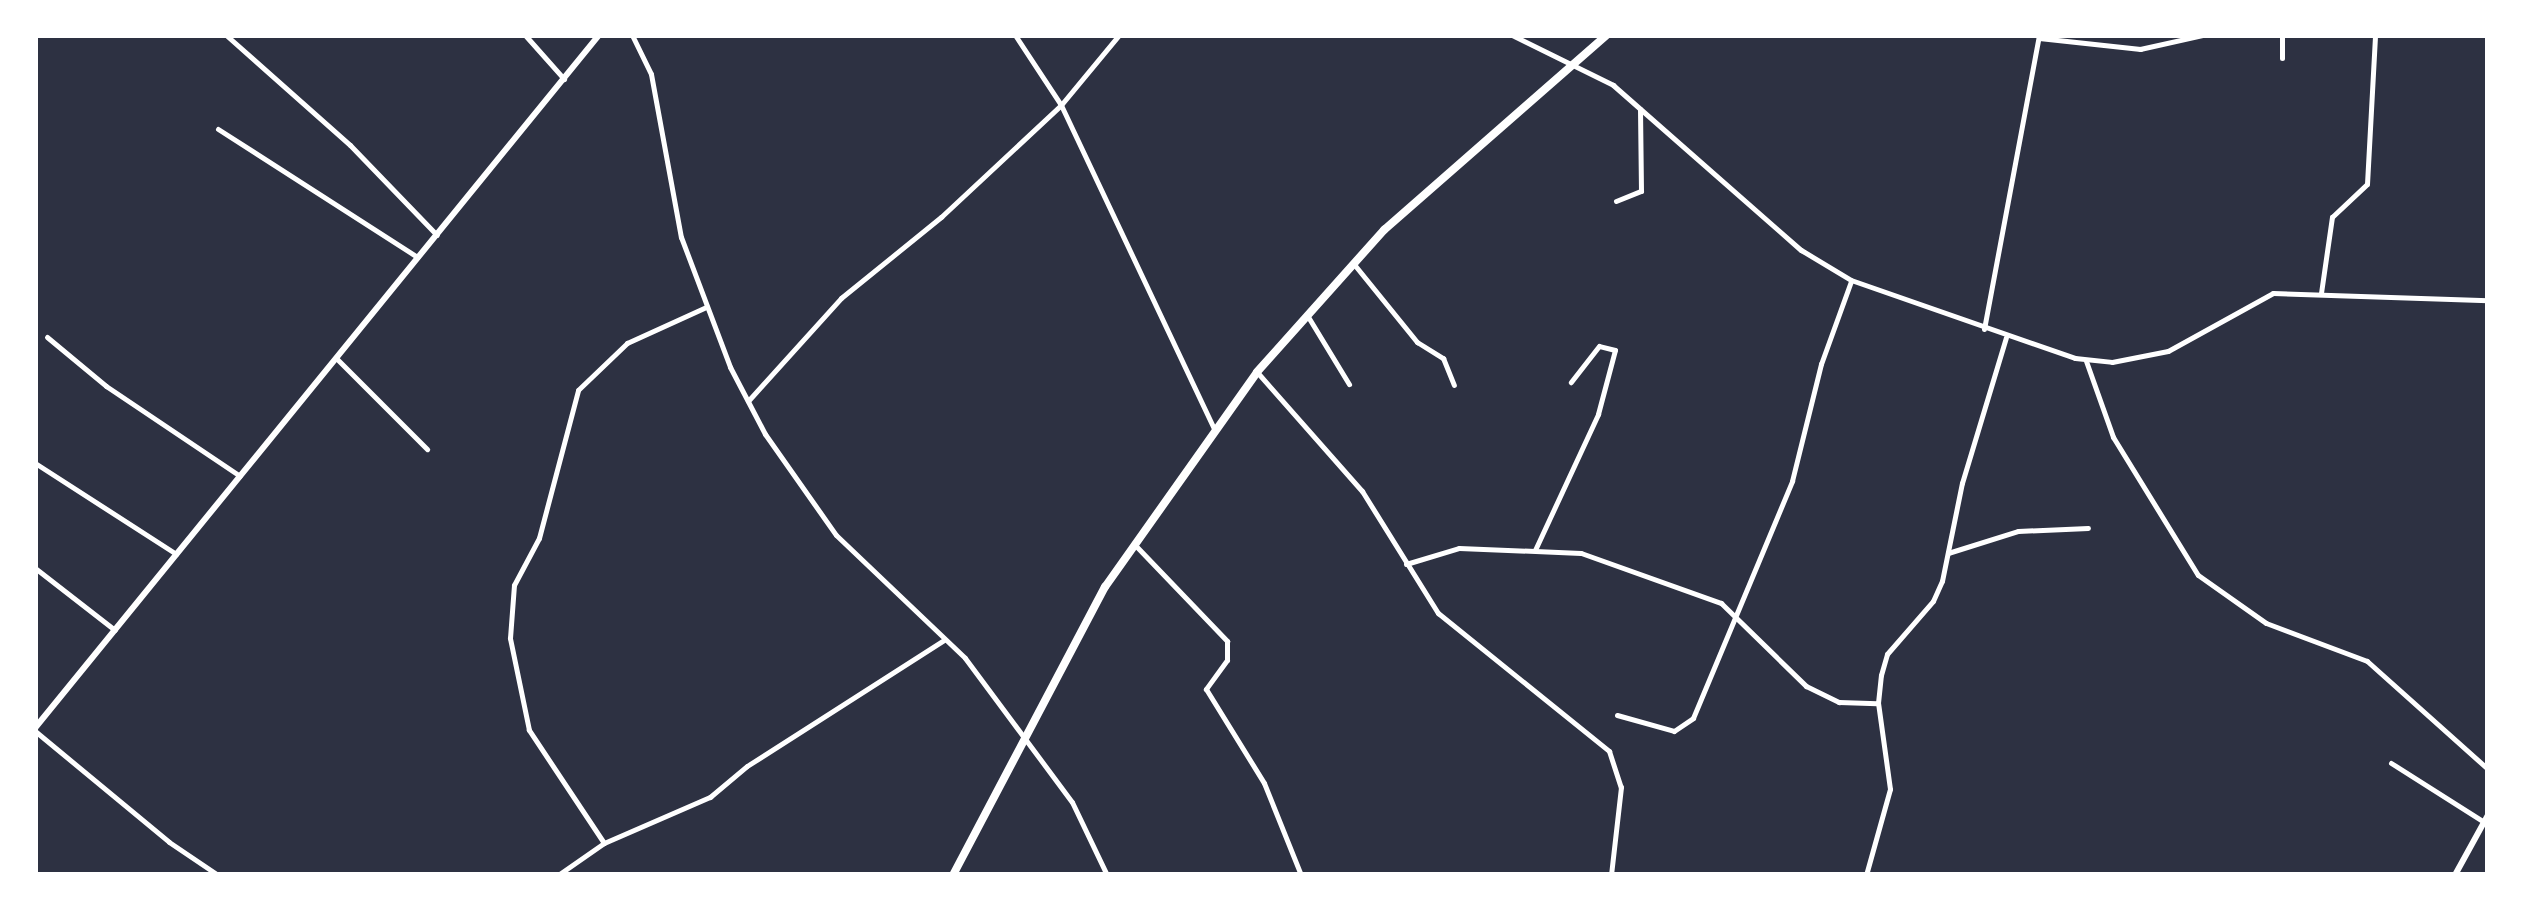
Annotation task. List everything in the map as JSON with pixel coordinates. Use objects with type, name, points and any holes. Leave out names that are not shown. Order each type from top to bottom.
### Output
[{"type":"main road","points":[[35,729],[599,35]]},
{"type":"main road","points":[[953,875],[1023,734],[1134,544],[1257,372],[1353,263],[1455,164],[1608,35]]},
{"type":"main road","points":[[2455,875],[2486,818]]},
{"type":"street","points":[[227,35],[350,144],[436,235]]},
{"type":"street","points":[[524,35],[564,79]]},
{"type":"street","points":[[632,35],[651,74],[681,237],[706,307],[748,401],[806,500],[868,570],[944,640],[1023,734],[1072,802],[1107,875]]},
{"type":"street","points":[[1015,35],[1061,106],[1214,428]]},
{"type":"street","points":[[748,401],[840,298],[1061,106],[1119,35]]},
{"type":"street","points":[[1512,35],[1574,64],[1640,109],[1802,250],[1851,280],[2006,337],[2086,359],[2137,360],[2168,351],[2249,302],[2274,294],[2488,300]]},
{"type":"street","points":[[1984,329],[2039,36],[2140,48],[2203,35]]},
{"type":"street","points":[[2282,35],[2282,58]]},
{"type":"street","points":[[2321,293],[2326,232],[2367,184],[2375,35]]},
{"type":"street","points":[[1616,202],[1640,196],[1640,109]]},
{"type":"street","points":[[218,128],[418,258]]},
{"type":"street","points":[[1353,263],[1416,342],[1443,358],[1454,386]]},
{"type":"street","points":[[1616,715],[1674,731],[1688,727],[1735,631],[1737,614],[1792,481],[1821,364],[1851,280]]},
{"type":"street","points":[[604,843],[528,730],[510,638],[514,585],[539,538],[578,390],[627,343],[706,307]]},
{"type":"street","points":[[1306,314],[1349,384]]},
{"type":"street","points":[[47,337],[106,386],[240,476]]},
{"type":"street","points":[[1866,875],[1890,790],[1878,702],[1887,654],[1933,601],[1948,554],[1962,482],[2006,337]]},
{"type":"street","points":[[1535,550],[1598,414],[1615,350],[1598,346],[1571,382]]},
{"type":"street","points":[[336,358],[427,449]]},
{"type":"street","points":[[2086,359],[2113,437],[2198,574],[2266,624],[2367,661],[2488,769]]},
{"type":"street","points":[[1257,372],[1362,490],[1406,564],[1447,621],[1609,751],[1621,787],[1610,875]]},
{"type":"street","points":[[35,464],[176,554]]},
{"type":"street","points":[[1948,554],[2018,531],[2088,528]]},
{"type":"street","points":[[1134,544],[1227,640],[1230,652],[1206,690],[1264,783],[1301,875]]},
{"type":"street","points":[[1406,564],[1459,548],[1581,554],[1737,614],[1806,686],[1854,706],[1878,702]]},
{"type":"street","points":[[35,568],[114,630]]},
{"type":"street","points":[[558,875],[604,843],[710,797],[747,766],[944,640]]},
{"type":"street","points":[[35,729],[168,842],[218,875]]},
{"type":"street","points":[[2390,763],[2486,818]]}]
